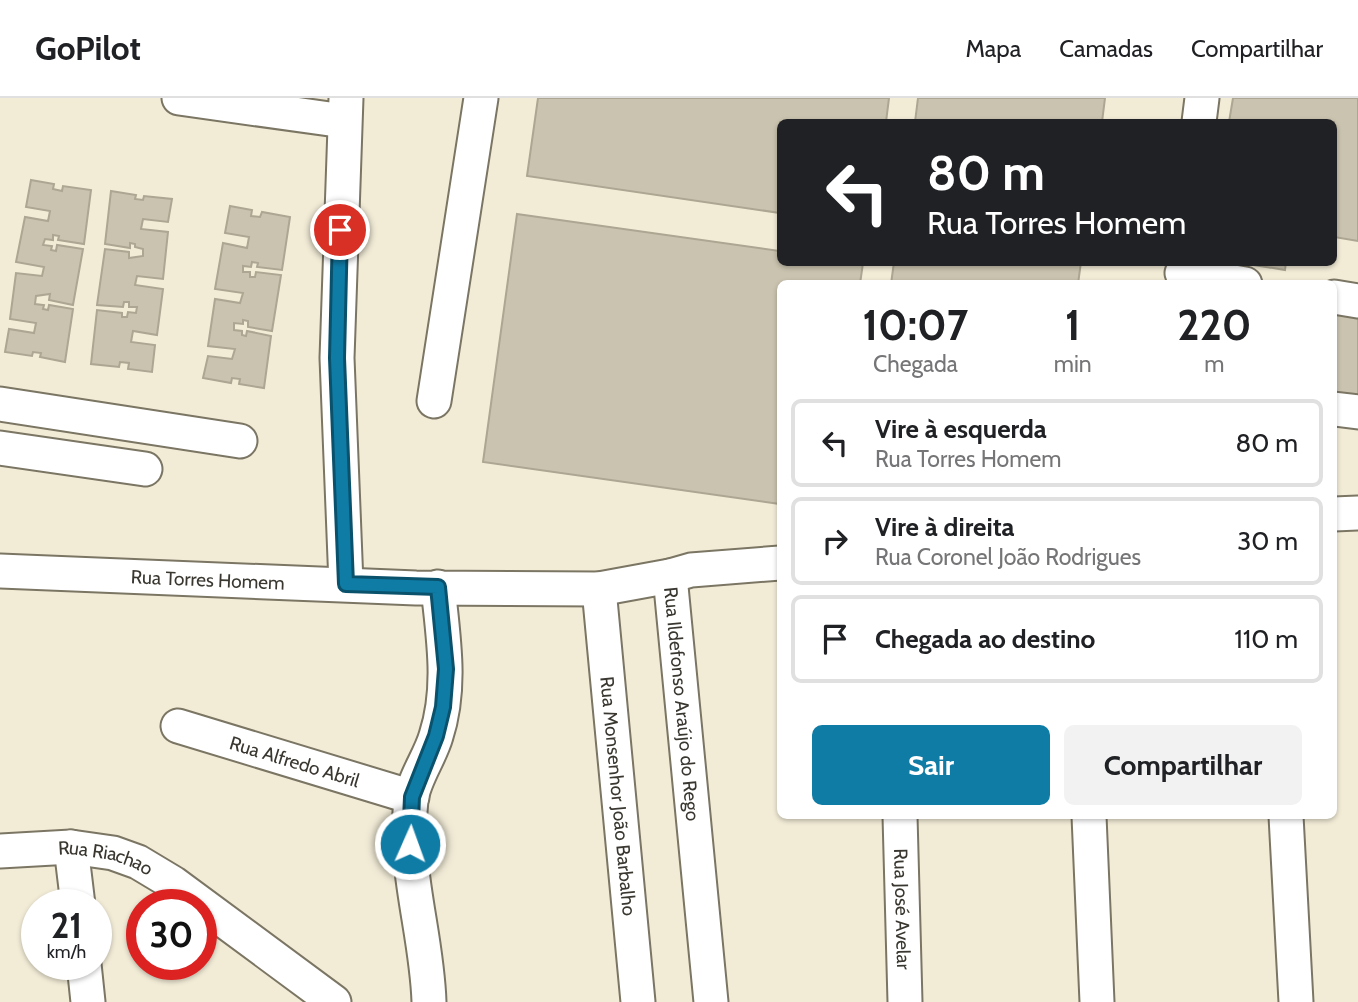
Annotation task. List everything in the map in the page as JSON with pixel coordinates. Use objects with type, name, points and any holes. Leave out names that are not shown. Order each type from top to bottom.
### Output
[{"type":"street","points":[[179,98],[345,110],[337,358],[346,584]]},
{"type":"street","points":[[434,401],[481,98]]},
{"type":"street","points":[[1199,119],[1202,98]]},
{"type":"street","points":[[1182,273],[1222,280]]},
{"type":"street","points":[[1337,298],[1358,301]]},
{"type":"street","points":[[0,404],[240,441]]},
{"type":"street","points":[[1337,409],[1358,412]]},
{"type":"street","points":[[0,448],[145,469]]},
{"type":"street","points":[[1337,514],[1358,513]]},
{"type":"street","points":[[670,576],[722,567],[777,563]]},
{"type":"street","name":"Rua Torres Homem","points":[[0,570],[427,588]]},
{"type":"street","name":"Rua Ildefonso Araújo do Rego","points":[[427,588],[599,589],[670,576],[711,1002]]},
{"type":"street","points":[[427,588],[446,669],[443,707],[436,736],[412,797],[410,861],[429,1002]]},
{"type":"street","name":"Rua Monsenhor João Barbalho","points":[[599,589],[638,1002]]},
{"type":"street","name":"Rua Alfredo Abril","points":[[178,726],[412,797]]},
{"type":"street","name":"Rua José Avelar","points":[[900,819],[905,1002]]},
{"type":"street","points":[[1089,819],[1097,1002]]},
{"type":"street","points":[[1286,819],[1296,1002]]},
{"type":"street","points":[[71,847],[76,889]]},
{"type":"street","name":"Rua Riachao","points":[[0,851],[71,847],[113,853],[138,862],[173,883],[334,1002]]},
{"type":"street","points":[[86,980],[88,1002]]},
{"type":"building","points":[[538,98],[889,98],[886,119],[777,119],[777,213],[527,176]]},
{"type":"building","points":[[918,98],[1105,98],[1102,119],[915,119]]},
{"type":"building","points":[[1233,98],[1358,98],[1358,241],[1337,238],[1337,119],[1230,119]]},
{"type":"building","points":[[31,180],[54,184],[53,189],[62,191],[63,186],[91,190],[84,244],[58,240],[59,236],[53,235],[53,240],[45,239],[43,245],[52,246],[51,250],[56,251],[57,245],[83,249],[73,305],[49,300],[50,294],[36,296],[35,304],[44,305],[43,309],[48,310],[49,305],[73,309],[65,362],[40,357],[41,353],[33,352],[32,356],[5,352],[9,329],[34,333],[36,323],[10,319],[16,273],[42,276],[44,267],[16,262],[25,217],[48,221],[50,211],[26,207]]},
{"type":"building","points":[[111,191],[136,195],[135,199],[143,200],[144,196],[172,199],[168,222],[143,219],[141,229],[168,232],[163,279],[137,276],[135,285],[163,289],[157,335],[133,331],[131,342],[155,345],[152,372],[128,369],[129,363],[120,362],[119,367],[91,364],[97,310],[122,313],[122,317],[127,317],[128,312],[136,313],[137,307],[129,307],[129,302],[124,302],[123,307],[97,305],[105,249],[129,252],[129,258],[143,256],[143,249],[135,247],[135,244],[130,243],[130,248],[105,244]]},
{"type":"building","points":[[230,206],[252,210],[251,216],[260,217],[262,212],[290,217],[282,270],[257,267],[258,263],[252,262],[251,267],[243,266],[243,272],[250,272],[250,277],[255,277],[256,272],[281,275],[272,331],[248,327],[248,321],[243,320],[243,324],[234,323],[234,330],[242,331],[242,335],[246,336],[247,331],[271,336],[264,388],[239,384],[240,379],[232,378],[231,383],[203,378],[208,356],[232,359],[235,349],[208,346],[215,299],[240,303],[243,293],[215,289],[223,243],[247,248],[249,237],[225,233]]},
{"type":"building","points":[[517,214],[777,251],[777,266],[863,266],[861,280],[777,280],[777,504],[483,462]]},
{"type":"building","points":[[893,266],[1080,266],[1079,280],[892,280]]},
{"type":"building","points":[[1260,266],[1286,266],[1285,270]]},
{"type":"building","points":[[1337,308],[1358,311],[1358,398],[1337,394]]},
{"type":"route","points":[[340,230],[337,358],[346,584],[438,587],[446,669],[443,707],[436,736],[412,797],[410,844]]}]
